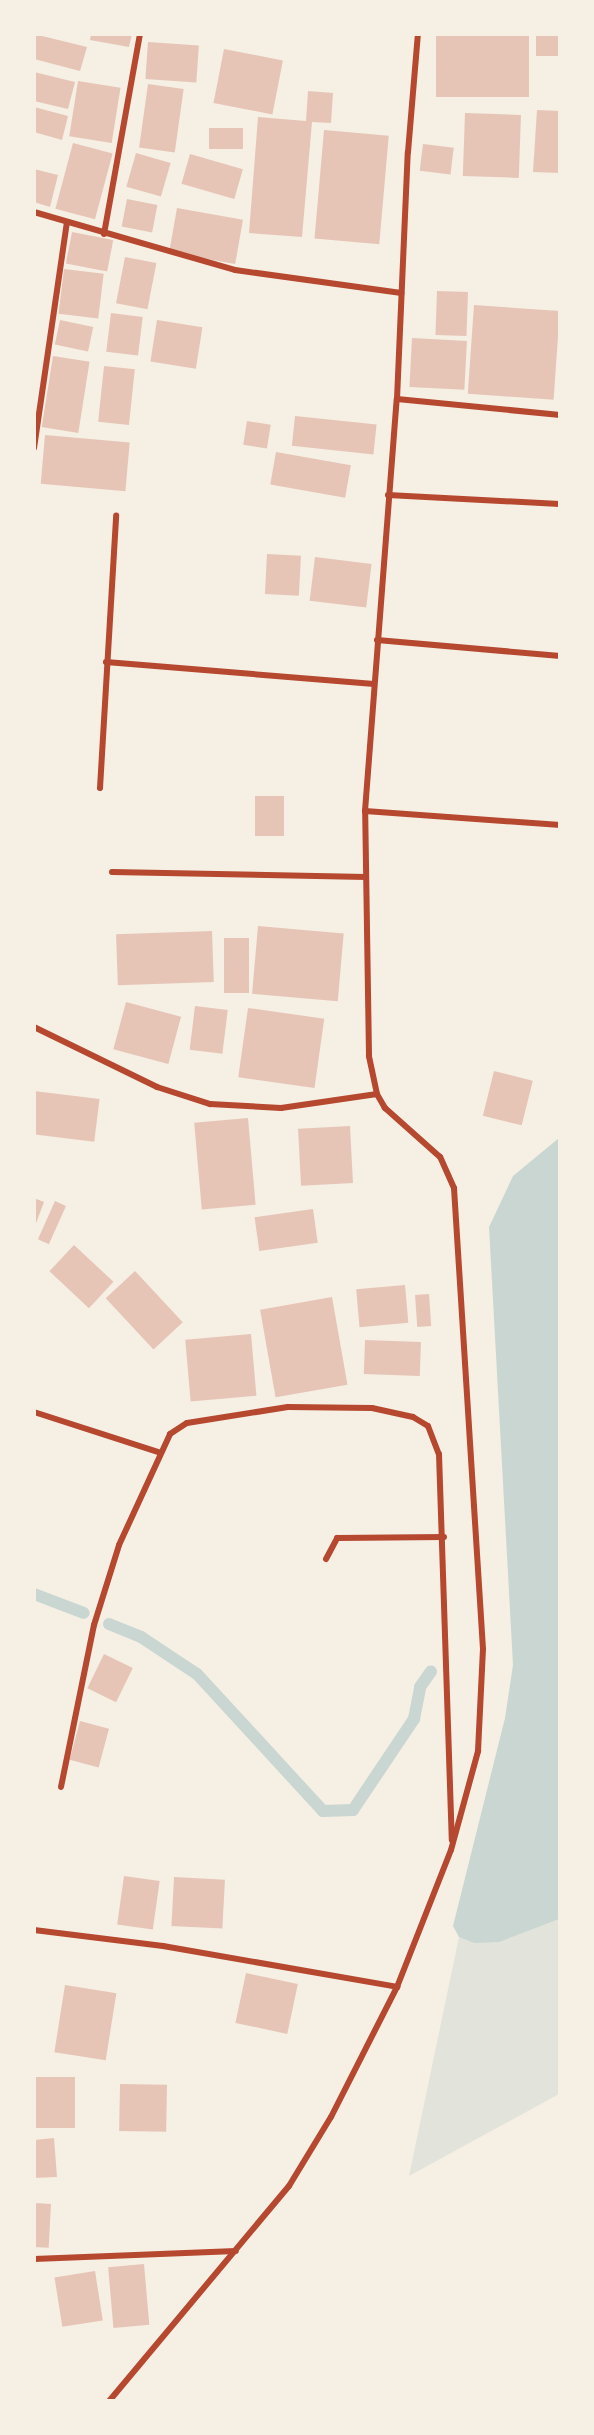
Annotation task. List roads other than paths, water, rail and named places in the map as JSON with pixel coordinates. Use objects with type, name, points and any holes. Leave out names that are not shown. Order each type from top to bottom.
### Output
[{"type":"street","points":[[104,234],[140,34]]},
{"type":"street","points":[[110,2400],[289,2186],[364,2057],[397,1987],[452,1850],[473,1770],[481,1717],[483,1649],[454,1188],[440,1156],[394,1119],[377,1094],[369,1056],[365,811],[397,399],[401,292],[417,34]]},
{"type":"street","points":[[34,212],[104,234],[236,270],[401,292]]},
{"type":"street","points":[[34,448],[67,223]]},
{"type":"street","points":[[397,399],[560,415]]},
{"type":"street","points":[[388,495],[560,504]]},
{"type":"street","points":[[100,788],[116,515]]},
{"type":"street","points":[[377,640],[560,656]]},
{"type":"street","points":[[106,662],[374,684]]},
{"type":"street","points":[[365,811],[560,825]]},
{"type":"street","points":[[112,872],[366,878]]},
{"type":"street","points":[[34,1027],[147,1083],[210,1104],[281,1108],[377,1094]]},
{"type":"street","points":[[61,1787],[94,1624],[119,1545],[158,1452],[170,1434],[187,1423],[288,1407],[338,1405],[412,1417],[433,1434],[439,1454],[444,1537],[452,1850]]},
{"type":"street","points":[[34,1412],[158,1452]]},
{"type":"street","points":[[326,1559],[337,1538],[444,1537]]},
{"type":"street","points":[[34,1930],[162,1946],[397,1987]]},
{"type":"street","points":[[34,2259],[236,2251]]},
{"type":"waterway","points":[[34,1594],[84,1613]]},
{"type":"waterway","points":[[109,1624],[141,1637],[197,1674],[323,1811],[353,1810],[414,1719],[420,1687],[431,1671]]}]
